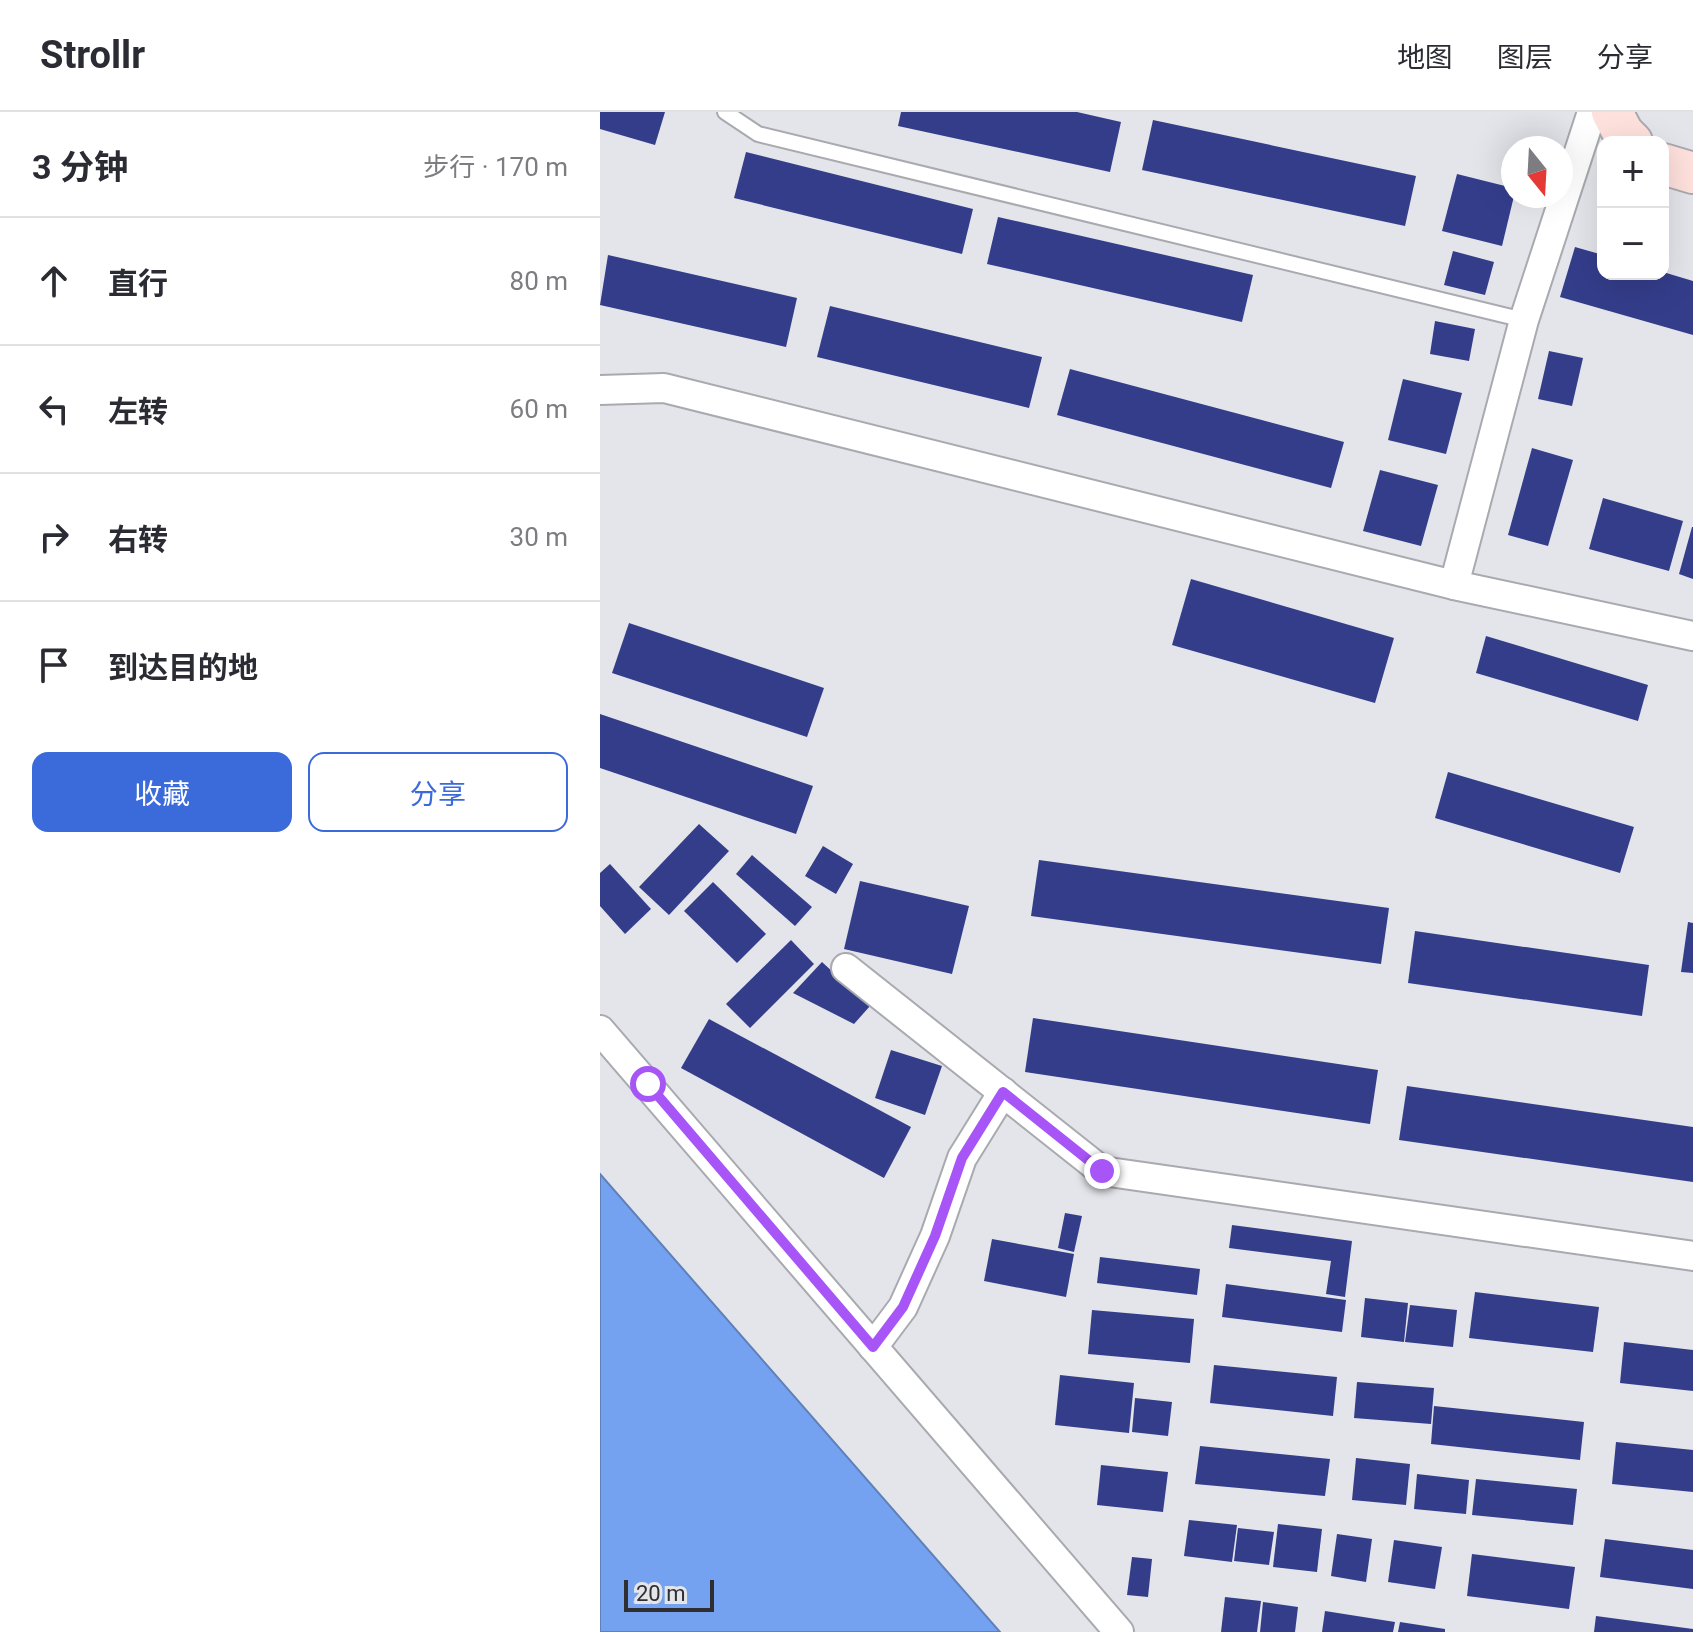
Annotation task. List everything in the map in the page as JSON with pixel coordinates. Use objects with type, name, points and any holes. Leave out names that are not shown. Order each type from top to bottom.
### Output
[{"type":"main road","points":[[1612,112],[1626,136]]},
{"type":"main road","points":[[1669,166],[1693,173]]},
{"type":"street","points":[[1454,585],[1524,320],[1592,112]]},
{"type":"street","points":[[600,390],[664,388],[1454,585],[1693,636]]},
{"type":"street","points":[[846,968],[1102,1171],[1693,1256]]},
{"type":"street","points":[[600,1030],[1119,1632]]},
{"type":"street","points":[[873,1347],[903,1307],[935,1236],[962,1158],[1003,1092]]},
{"type":"lane","points":[[725,112],[758,134],[1524,320]]},
{"type":"water","points":[[600,1174],[1000,1632],[600,1632]]},
{"type":"building","points":[[600,112],[665,112],[655,145],[600,129]]},
{"type":"building","points":[[901,112],[1077,112],[1121,122],[1110,172],[898,126]]},
{"type":"building","points":[[1153,120],[1416,176],[1405,226],[1142,170]]},
{"type":"building","points":[[746,152],[973,209],[962,254],[734,198]]},
{"type":"building","points":[[1457,174],[1501,185],[1501,208],[1511,208],[1502,246],[1442,231]]},
{"type":"building","points":[[998,217],[1253,275],[1242,322],[987,264]]},
{"type":"building","points":[[1575,247],[1597,253],[1597,280],[1669,280],[1669,274],[1693,281],[1693,335],[1560,297]]},
{"type":"building","points":[[1453,251],[1494,262],[1485,295],[1444,285]]},
{"type":"building","points":[[608,255],[797,298],[786,347],[600,305]]},
{"type":"building","points":[[830,306],[1042,357],[1029,408],[817,357]]},
{"type":"building","points":[[1435,321],[1475,329],[1469,361],[1430,354]]},
{"type":"building","points":[[1549,351],[1583,358],[1572,406],[1538,399]]},
{"type":"building","points":[[1070,369],[1344,442],[1331,488],[1057,415]]},
{"type":"building","points":[[1403,379],[1462,393],[1446,454],[1388,440]]},
{"type":"building","points":[[1532,448],[1573,460],[1548,546],[1508,535]]},
{"type":"building","points":[[1380,470],[1438,485],[1421,546],[1363,531]]},
{"type":"building","points":[[1603,498],[1683,521],[1669,571],[1589,549]]},
{"type":"building","points":[[1693,527],[1693,579],[1679,574]]},
{"type":"building","points":[[1191,579],[1394,638],[1375,703],[1172,645]]},
{"type":"building","points":[[629,623],[824,688],[807,737],[612,673]]},
{"type":"building","points":[[1486,636],[1648,685],[1638,721],[1476,673]]},
{"type":"building","points":[[600,714],[813,786],[796,834],[600,768]]},
{"type":"building","points":[[1448,772],[1634,827],[1620,873],[1435,818]]},
{"type":"building","points":[[699,824],[729,851],[669,915],[639,887]]},
{"type":"building","points":[[823,846],[853,864],[836,894],[805,876]]},
{"type":"building","points":[[752,855],[812,907],[795,926],[736,874]]},
{"type":"building","points":[[1039,860],[1389,908],[1381,964],[1031,916]]},
{"type":"building","points":[[610,864],[651,909],[625,934],[600,906],[600,873]]},
{"type":"building","points":[[860,881],[969,906],[952,974],[844,949]]},
{"type":"building","points":[[713,882],[766,934],[737,963],[684,911]]},
{"type":"building","points":[[1688,922],[1693,923],[1693,973],[1681,972]]},
{"type":"building","points":[[1415,931],[1649,965],[1642,1016],[1408,983]]},
{"type":"building","points":[[791,940],[814,964],[750,1028],[726,1004]]},
{"type":"building","points":[[822,962],[870,1006],[854,1024],[793,993]]},
{"type":"building","points":[[1033,1018],[1378,1070],[1370,1124],[1025,1072]]},
{"type":"building","points":[[709,1019],[911,1127],[884,1178],[681,1068]]},
{"type":"building","points":[[891,1050],[942,1066],[925,1115],[875,1098]]},
{"type":"building","points":[[1407,1086],[1693,1127],[1693,1182],[1399,1140]]},
{"type":"building","points":[[1065,1213],[1082,1216],[1074,1252],[1058,1248]]},
{"type":"building","points":[[1232,1225],[1352,1241],[1345,1297],[1326,1294],[1331,1261],[1229,1248]]},
{"type":"building","points":[[992,1239],[1074,1254],[1066,1297],[984,1281]]},
{"type":"building","points":[[1100,1257],[1200,1269],[1197,1295],[1097,1283]]},
{"type":"building","points":[[1226,1284],[1346,1300],[1342,1332],[1222,1317]]},
{"type":"building","points":[[1475,1292],[1599,1307],[1593,1352],[1469,1338]]},
{"type":"building","points":[[1365,1298],[1408,1303],[1404,1342],[1361,1337]]},
{"type":"building","points":[[1410,1305],[1457,1310],[1453,1347],[1405,1342]]},
{"type":"building","points":[[1092,1310],[1194,1319],[1190,1363],[1088,1354]]},
{"type":"building","points":[[1624,1342],[1693,1350],[1693,1391],[1620,1383]]},
{"type":"building","points":[[1214,1365],[1337,1377],[1333,1416],[1210,1403]]},
{"type":"building","points":[[1060,1375],[1134,1383],[1129,1433],[1055,1425]]},
{"type":"building","points":[[1357,1382],[1434,1388],[1431,1424],[1354,1418]]},
{"type":"building","points":[[1135,1398],[1172,1402],[1168,1436],[1132,1432]]},
{"type":"building","points":[[1434,1406],[1584,1422],[1580,1460],[1431,1444]]},
{"type":"building","points":[[1616,1442],[1693,1450],[1693,1492],[1612,1484]]},
{"type":"building","points":[[1200,1446],[1330,1459],[1325,1496],[1195,1484]]},
{"type":"building","points":[[1356,1458],[1410,1464],[1406,1505],[1352,1500]]},
{"type":"building","points":[[1101,1465],[1168,1472],[1163,1512],[1097,1505]]},
{"type":"building","points":[[1417,1474],[1469,1480],[1466,1514],[1414,1509]]},
{"type":"building","points":[[1476,1479],[1577,1489],[1573,1525],[1472,1515]]},
{"type":"building","points":[[1189,1520],[1237,1525],[1232,1562],[1184,1556]]},
{"type":"building","points":[[1278,1524],[1322,1529],[1317,1572],[1273,1567]]},
{"type":"building","points":[[1238,1528],[1274,1532],[1269,1565],[1234,1561]]},
{"type":"building","points":[[1337,1534],[1372,1539],[1366,1582],[1331,1576]]},
{"type":"building","points":[[1605,1539],[1693,1550],[1693,1589],[1600,1577]]},
{"type":"building","points":[[1394,1540],[1442,1547],[1435,1589],[1388,1582]]},
{"type":"building","points":[[1472,1554],[1575,1567],[1569,1609],[1467,1596]]},
{"type":"building","points":[[1132,1557],[1152,1559],[1148,1597],[1127,1595]]},
{"type":"building","points":[[1225,1597],[1261,1601],[1257,1632],[1221,1632]]},
{"type":"building","points":[[1263,1602],[1298,1607],[1295,1632],[1260,1632]]},
{"type":"building","points":[[1325,1611],[1395,1622],[1393,1632],[1322,1632]]},
{"type":"building","points":[[1596,1616],[1693,1629],[1693,1632],[1594,1632]]},
{"type":"building","points":[[1400,1622],[1445,1629],[1445,1632],[1398,1632]]},
{"type":"route","points":[[648,1084],[873,1347],[903,1307],[935,1236],[962,1158],[1003,1092],[1102,1171]]}]
